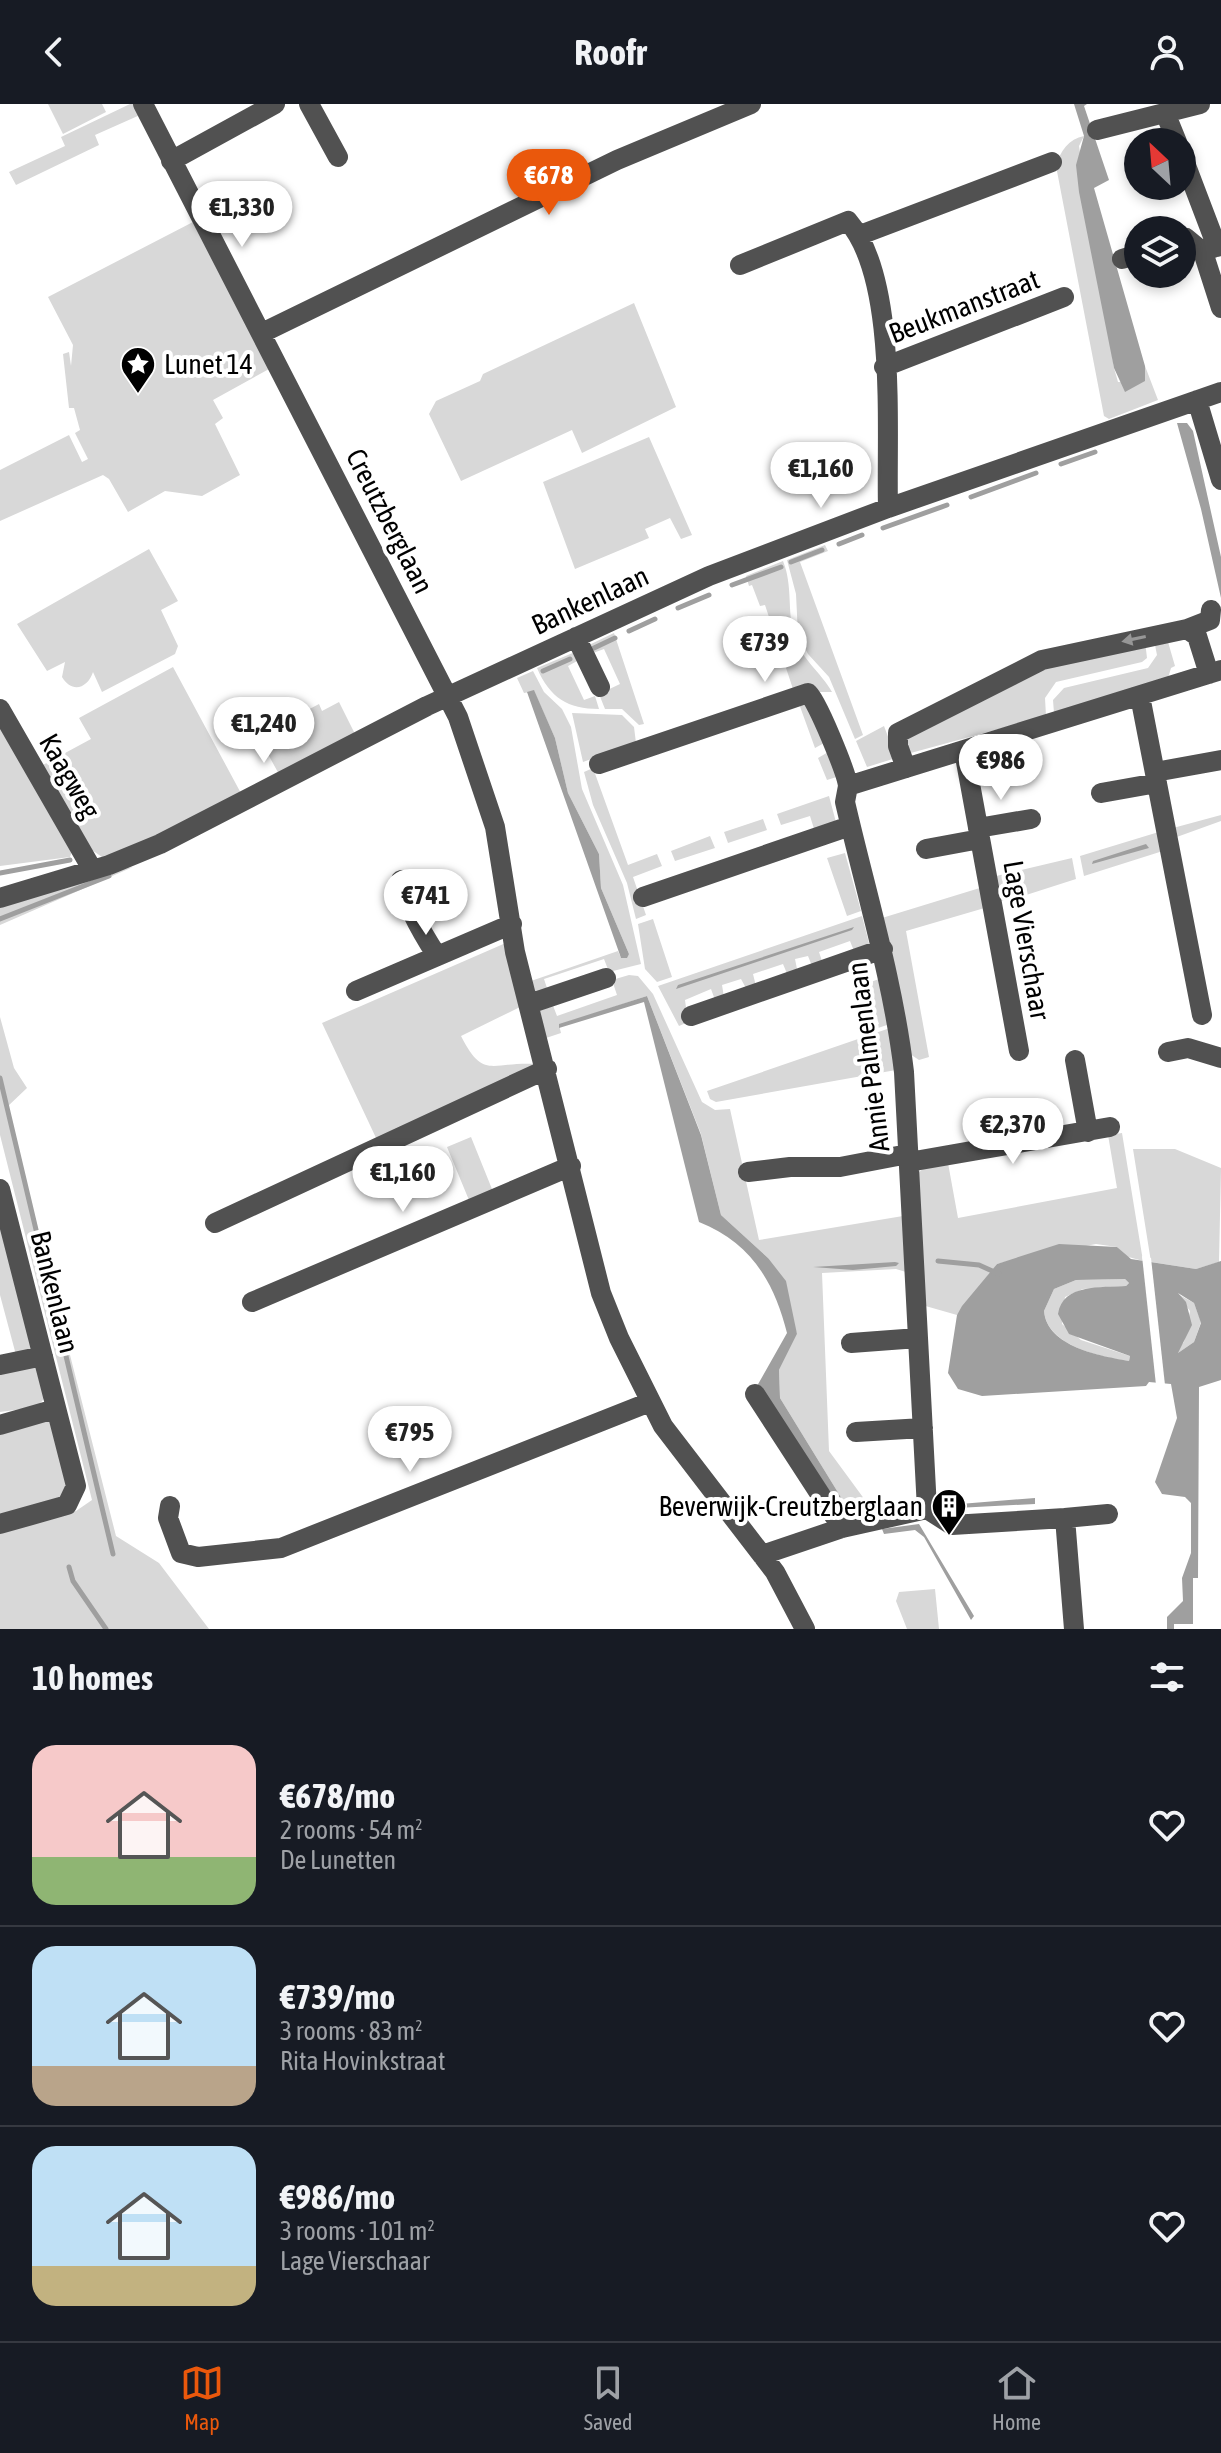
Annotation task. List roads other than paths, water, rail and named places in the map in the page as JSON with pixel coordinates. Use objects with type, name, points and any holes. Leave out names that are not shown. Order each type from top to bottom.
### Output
[{"type":"street","name":"Creutzberglaan","points":[[143,104],[448,696],[495,827],[529,1004],[601,1293],[650,1402],[681,1454],[729,1509],[762,1555],[805,1629]]},
{"type":"street","points":[[171,161],[275,104]]},
{"type":"street","points":[[309,104],[338,157]]},
{"type":"street","points":[[262,333],[617,160],[751,104]]},
{"type":"street","points":[[1097,130],[1156,112],[1166,115],[1191,105]]},
{"type":"street","points":[[1166,115],[1171,128]]},
{"type":"street","points":[[860,235],[1052,162]]},
{"type":"street","points":[[1196,196],[1214,248],[1221,308]]},
{"type":"street","points":[[740,265],[848,221],[860,235],[880,289],[888,508]]},
{"type":"street","name":"Beukmanstraat","points":[[884,367],[1064,297]]},
{"type":"street","name":"Bankenlaan","points":[[4,894],[92,869],[160,844],[448,696],[709,576],[888,508],[1221,392]]},
{"type":"street","points":[[1197,400],[1221,480]]},
{"type":"street","points":[[906,768],[898,746],[898,733],[1042,660],[1206,624],[1211,610]]},
{"type":"street","points":[[848,786],[1215,672],[1197,636],[1187,629]]},
{"type":"street","points":[[576,637],[600,687]]},
{"type":"street","name":"Annie Palmenlaan","points":[[599,764],[808,693],[816,699],[829,739],[847,773],[845,802],[850,826],[896,1007],[904,1072],[927,1509]]},
{"type":"street","points":[[1140,696],[1202,1015]]},
{"type":"street","name":"Kaagweg","points":[[0,709],[92,869]]},
{"type":"street","name":"Lage Vierschaar","points":[[964,751],[1019,1051]]},
{"type":"street","points":[[1101,793],[1221,760]]},
{"type":"street","name":"Lage Vierschaar","points":[[926,849],[1031,819]]},
{"type":"street","points":[[643,897],[850,826]]},
{"type":"street","points":[[401,880],[404,895],[417,916],[425,940],[437,956]]},
{"type":"street","points":[[356,991],[512,924]]},
{"type":"street","points":[[691,1016],[883,949]]},
{"type":"street","points":[[529,1004],[606,978]]},
{"type":"street","points":[[1168,1052],[1188,1048],[1221,1058]]},
{"type":"street","points":[[1075,1060],[1088,1132]]},
{"type":"street","points":[[215,1223],[547,1069]]},
{"type":"street","points":[[748,1172],[790,1167],[840,1167],[1110,1127]]},
{"type":"street","points":[[252,1302],[571,1166]]},
{"type":"street","name":"Bankenlaan","points":[[0,1189],[76,1486],[67,1505],[0,1524]]},
{"type":"street","points":[[851,1343],[918,1338]]},
{"type":"street","points":[[0,1365],[43,1356]]},
{"type":"street","points":[[755,1394],[842,1528]]},
{"type":"street","points":[[170,1506],[168,1518],[181,1553],[198,1557],[281,1548],[650,1402]]},
{"type":"street","points":[[0,1425],[55,1409]]},
{"type":"street","points":[[856,1432],[923,1428]]},
{"type":"street","points":[[762,1555],[842,1528],[927,1509],[952,1525],[1108,1514]]},
{"type":"street","points":[[1065,1518],[1074,1629]]},
{"type":"waterway","points":[[1061,464],[1095,452]]},
{"type":"waterway","points":[[971,497],[1036,473]]},
{"type":"waterway","points":[[883,528],[947,505]]},
{"type":"waterway","points":[[839,544],[862,535]]},
{"type":"waterway","points":[[791,562],[822,550]]},
{"type":"waterway","points":[[732,585],[781,567]]},
{"type":"waterway","points":[[678,608],[709,595]]},
{"type":"waterway","points":[[629,631],[655,619]]},
{"type":"waterway","points":[[594,648],[615,638]]},
{"type":"waterway","points":[[543,671],[570,659]]},
{"type":"waterway","points":[[0,873],[70,860]]},
{"type":"waterway","points":[[0,919],[109,876]]},
{"type":"waterway","points":[[0,1078],[113,1554]]},
{"type":"waterway","points":[[938,1261],[979,1265],[999,1274]]},
{"type":"waterway","points":[[69,1567],[73,1581],[106,1629]]},
{"type":"place","name":"Lunet 14","points":[[138,395]]},
{"type":"place","name":"Beverwijk-Creutzberglaan","points":[[949,1537]]}]
